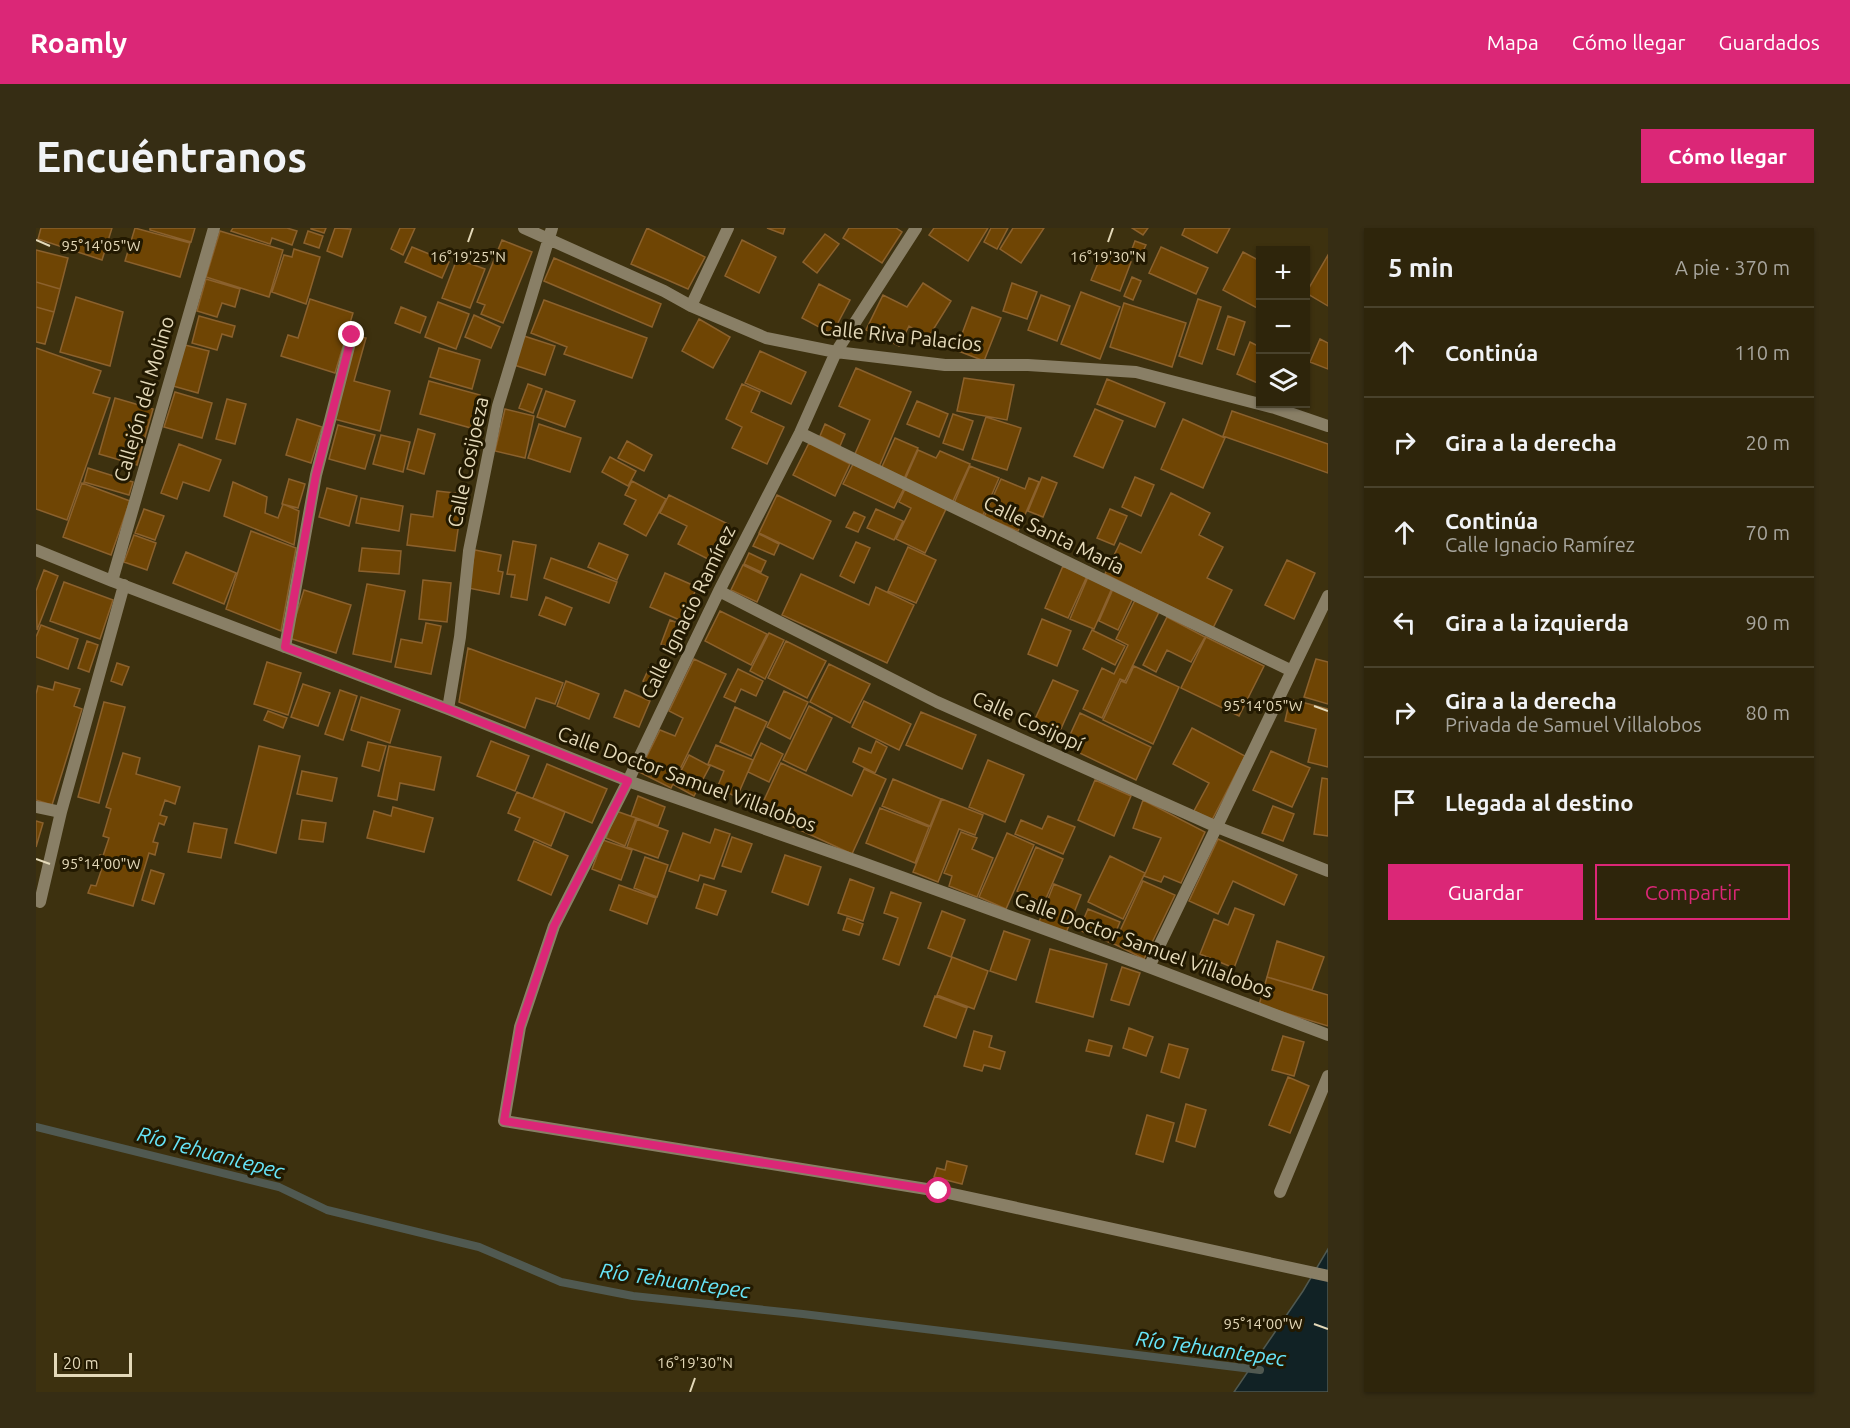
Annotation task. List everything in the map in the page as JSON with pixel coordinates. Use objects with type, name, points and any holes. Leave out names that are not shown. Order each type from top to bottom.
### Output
[{"type":"street","name":"Callejón del Molino","points":[[40,902],[118,583],[214,228]]},
{"type":"street","name":"Calle Riva Palacios","points":[[525,228],[550,234],[691,306],[766,338],[836,352],[945,365],[1028,365],[1136,372],[1275,408],[1328,426]]},
{"type":"street","points":[[691,306],[729,228]]},
{"type":"street","name":"Calle Ignacio Ramírez","points":[[916,228],[836,352],[800,434],[719,591],[628,781],[554,926],[520,1027],[504,1121],[939,1191],[1328,1276]]},
{"type":"street","name":"Calle Cosijoeza","points":[[448,709],[460,637],[470,551],[498,406],[550,234]]},
{"type":"street","points":[[285,647],[316,475],[352,335]]},
{"type":"street","name":"Calle Santa María","points":[[800,434],[1292,671]]},
{"type":"street","name":"Calle Doctor Samuel Villalobos","points":[[36,550],[628,781],[871,866],[1328,1035]]},
{"type":"street","name":"Calle Cosijopí","points":[[719,591],[937,702],[1217,827],[1328,871]]},
{"type":"street","points":[[1149,967],[1328,597]]},
{"type":"street","points":[[36,807],[61,813]]},
{"type":"street","points":[[1280,1192],[1328,1076]]},
{"type":"shaded area","points":[[1328,1249],[1328,1392],[1234,1392],[1303,1291]]},
{"type":"building","points":[[41,228],[112,228],[102,260],[38,239]]},
{"type":"building","points":[[135,228],[190,243],[180,277],[125,261]]},
{"type":"building","points":[[150,228],[195,228],[191,242],[150,230]]},
{"type":"building","points":[[233,228],[287,228],[297,231],[292,245],[272,238],[270,244],[231,231]]},
{"type":"building","points":[[311,228],[326,228],[324,233]]},
{"type":"building","points":[[335,228],[351,229],[342,257],[327,251]]},
{"type":"building","points":[[400,228],[415,228],[403,255],[391,249]]},
{"type":"building","points":[[647,228],[705,257],[688,289],[631,264]]},
{"type":"building","points":[[767,228],[785,228],[783,234]]},
{"type":"building","points":[[849,228],[896,228],[902,232],[882,263],[843,238]]},
{"type":"building","points":[[934,228],[988,228],[968,261],[929,235]]},
{"type":"building","points":[[991,228],[1008,228],[997,249],[984,242]]},
{"type":"building","points":[[1013,228],[1044,228],[1021,263],[1000,249]]},
{"type":"building","points":[[1132,228],[1148,228],[1143,235]]},
{"type":"building","points":[[1185,228],[1230,228],[1217,253],[1182,235]]},
{"type":"building","points":[[220,231],[283,250],[269,297],[206,277]]},
{"type":"building","points":[[308,231],[323,236],[319,248],[304,243]]},
{"type":"building","points":[[825,234],[839,244],[817,273],[803,262]]},
{"type":"building","points":[[502,240],[532,252],[503,323],[481,314],[485,305],[477,302]]},
{"type":"building","points":[[742,240],[776,257],[759,293],[725,276]]},
{"type":"building","points":[[1135,241],[1146,245],[1142,253],[1132,249]]},
{"type":"building","points":[[412,247],[449,262],[442,278],[405,262]]},
{"type":"building","points":[[1161,247],[1208,268],[1196,294],[1149,273]]},
{"type":"building","points":[[294,249],[320,257],[306,304],[272,292],[284,255],[292,257]]},
{"type":"building","points":[[36,250],[68,258],[60,289],[36,282]]},
{"type":"building","points":[[1103,251],[1131,262],[1120,291],[1091,280]]},
{"type":"building","points":[[1243,252],[1256,259],[1256,307],[1223,290]]},
{"type":"building","points":[[1328,255],[1328,306],[1310,295],[1310,286]]},
{"type":"building","points":[[554,258],[661,304],[652,327],[544,281]]},
{"type":"building","points":[[457,259],[485,269],[470,308],[442,298]]},
{"type":"building","points":[[1132,277],[1141,281],[1133,300],[1124,296]]},
{"type":"building","points":[[206,279],[240,289],[235,307],[222,303],[217,317],[197,311]]},
{"type":"building","points":[[36,282],[60,289],[54,312],[36,307]]},
{"type":"building","points":[[923,283],[951,301],[928,338],[909,326],[899,346],[866,330],[883,295],[907,307]]},
{"type":"building","points":[[1012,283],[1037,292],[1027,319],[1003,311]]},
{"type":"building","points":[[819,284],[850,300],[832,334],[802,318]]},
{"type":"building","points":[[1081,292],[1120,307],[1100,359],[1061,344]]},
{"type":"building","points":[[1041,295],[1070,306],[1057,341],[1028,330]]},
{"type":"building","points":[[76,297],[123,312],[110,366],[60,352]]},
{"type":"building","points":[[310,299],[353,313],[335,373],[281,356],[288,335],[298,338]]},
{"type":"building","points":[[1198,299],[1221,307],[1202,364],[1179,356]]},
{"type":"building","points":[[544,300],[647,338],[632,378],[564,354],[567,347],[531,333]]},
{"type":"building","points":[[438,302],[469,314],[456,349],[425,337]]},
{"type":"building","points":[[1124,303],[1186,323],[1172,367],[1110,347]]},
{"type":"building","points":[[36,307],[54,312],[45,344],[36,342]]},
{"type":"building","points":[[401,307],[426,317],[420,333],[395,323]]},
{"type":"building","points":[[972,307],[1001,318],[984,361],[956,350]]},
{"type":"building","points":[[474,315],[500,327],[491,348],[465,337]]},
{"type":"building","points":[[199,316],[235,326],[232,337],[222,334],[217,350],[192,343]]},
{"type":"building","points":[[1228,316],[1245,322],[1234,355],[1217,349]]},
{"type":"building","points":[[699,319],[730,337],[713,368],[682,351]]},
{"type":"building","points":[[356,336],[366,338],[354,381],[390,391],[380,431],[334,419]]},
{"type":"building","points":[[524,336],[555,346],[545,375],[514,365]]},
{"type":"building","points":[[1320,339],[1328,343],[1328,369],[1310,362]]},
{"type":"building","points":[[1250,342],[1256,345],[1256,382],[1237,374]]},
{"type":"building","points":[[185,345],[209,351],[198,393],[173,386]]},
{"type":"building","points":[[36,348],[101,371],[93,393],[110,398],[67,520],[36,509]]},
{"type":"building","points":[[439,348],[480,360],[472,389],[430,377]]},
{"type":"building","points":[[760,351],[806,372],[791,404],[745,383]]},
{"type":"building","points":[[856,368],[911,392],[879,467],[854,456],[870,420],[839,406]]},
{"type":"building","points":[[964,378],[1014,385],[1007,420],[957,411]]},
{"type":"building","points":[[1107,379],[1165,403],[1155,427],[1097,404]]},
{"type":"building","points":[[429,381],[480,395],[471,428],[420,414]]},
{"type":"building","points":[[528,384],[542,389],[533,413],[519,408]]},
{"type":"building","points":[[742,384],[760,392],[751,412],[784,427],[767,464],[732,448],[742,427],[726,419]]},
{"type":"building","points":[[546,391],[575,401],[565,427],[537,417]]},
{"type":"building","points":[[175,392],[212,403],[202,438],[164,427]]},
{"type":"building","points":[[115,398],[153,409],[137,465],[99,454]]},
{"type":"building","points":[[227,399],[246,404],[235,444],[216,439]]},
{"type":"building","points":[[917,401],[948,414],[939,437],[907,424]]},
{"type":"building","points":[[505,409],[534,416],[525,458],[495,451]]},
{"type":"building","points":[[1095,409],[1123,421],[1103,468],[1074,456]]},
{"type":"building","points":[[1232,411],[1328,444],[1328,473],[1223,436]]},
{"type":"building","points":[[953,414],[973,421],[963,450],[943,443]]},
{"type":"building","points":[[986,417],[1021,428],[1007,470],[972,459]]},
{"type":"building","points":[[297,419],[322,427],[311,463],[286,455]]},
{"type":"building","points":[[1183,419],[1225,438],[1203,488],[1161,469]]},
{"type":"building","points":[[539,424],[581,438],[570,472],[528,458]]},
{"type":"building","points":[[825,424],[845,434],[840,446],[820,436]]},
{"type":"building","points":[[338,425],[375,435],[365,469],[329,459]]},
{"type":"building","points":[[418,429],[435,434],[424,474],[407,469]]},
{"type":"building","points":[[381,435],[410,442],[403,472],[373,464]]},
{"type":"building","points":[[895,438],[918,448],[903,481],[880,471]]},
{"type":"building","points":[[627,441],[652,455],[644,471],[618,458]]},
{"type":"building","points":[[809,443],[850,464],[835,496],[793,475]]},
{"type":"building","points":[[179,444],[221,460],[209,491],[183,482],[177,499],[161,493]]},
{"type":"building","points":[[918,450],[936,458],[940,451],[970,464],[952,503],[904,482]]},
{"type":"building","points":[[610,457],[636,471],[628,486],[602,472]]},
{"type":"building","points":[[853,464],[904,488],[894,508],[843,484]]},
{"type":"building","points":[[970,466],[999,478],[983,515],[954,503]]},
{"type":"building","points":[[88,468],[133,482],[129,495],[84,482]]},
{"type":"building","points":[[1042,477],[1057,483],[1043,517],[1028,511]]},
{"type":"building","points":[[1135,477],[1154,485],[1141,516],[1122,507]]},
{"type":"building","points":[[1029,478],[1039,482],[1018,531],[984,517],[1001,479],[1025,489]]},
{"type":"building","points":[[289,479],[305,484],[298,508],[282,504]]},
{"type":"building","points":[[632,481],[666,499],[646,536],[624,524],[636,500],[625,495]]},
{"type":"building","points":[[233,482],[267,497],[265,513],[278,518],[283,504],[299,511],[294,545],[224,516]]},
{"type":"building","points":[[82,483],[130,501],[111,555],[63,537]]},
{"type":"building","points":[[327,488],[357,496],[349,526],[319,517]]},
{"type":"building","points":[[905,489],[946,509],[925,553],[896,539],[911,508],[899,502]]},
{"type":"building","points":[[437,491],[463,494],[455,551],[407,545],[411,514],[433,517]]},
{"type":"building","points":[[1171,493],[1210,513],[1199,535],[1223,547],[1207,578],[1232,590],[1213,628],[1105,574],[1120,543],[1141,553]]},
{"type":"building","points":[[669,495],[728,524],[710,560],[678,544],[687,526],[660,513]]},
{"type":"building","points":[[777,495],[831,521],[813,559],[759,533]]},
{"type":"building","points":[[361,498],[403,506],[399,531],[356,523]]},
{"type":"building","points":[[144,509],[164,516],[155,540],[135,533]]},
{"type":"building","points":[[876,509],[903,521],[894,540],[867,528]]},
{"type":"building","points":[[1110,509],[1127,516],[1114,545],[1097,538]]},
{"type":"building","points":[[854,512],[865,517],[858,532],[846,527]]},
{"type":"building","points":[[251,531],[296,548],[281,631],[226,609]]},
{"type":"building","points":[[759,534],[779,544],[774,555],[753,546]]},
{"type":"building","points":[[134,535],[156,543],[147,570],[124,562]]},
{"type":"building","points":[[513,541],[536,545],[527,600],[511,597],[515,575],[507,574]]},
{"type":"building","points":[[856,542],[870,548],[854,583],[840,576]]},
{"type":"building","points":[[599,543],[628,555],[617,580],[588,567]]},
{"type":"building","points":[[908,547],[936,560],[916,603],[888,591]]},
{"type":"building","points":[[362,548],[401,551],[399,574],[359,571]]},
{"type":"building","points":[[475,550],[501,555],[498,571],[503,572],[499,594],[468,588]]},
{"type":"building","points":[[186,552],[236,573],[224,604],[173,583]]},
{"type":"building","points":[[749,553],[766,561],[761,572],[744,564]]},
{"type":"building","points":[[551,558],[617,582],[609,603],[544,578]]},
{"type":"building","points":[[1287,560],[1315,573],[1294,619],[1265,605]]},
{"type":"building","points":[[743,565],[768,577],[757,602],[731,590]]},
{"type":"building","points":[[1063,566],[1087,576],[1068,618],[1045,608]]},
{"type":"building","points":[[44,570],[58,576],[37,630],[36,591]]},
{"type":"building","points":[[665,573],[697,587],[682,621],[650,607]]},
{"type":"building","points":[[801,574],[869,605],[876,587],[914,605],[887,663],[782,615]]},
{"type":"building","points":[[1088,577],[1112,588],[1094,629],[1070,619]]},
{"type":"building","points":[[423,580],[451,583],[447,622],[419,619]]},
{"type":"building","points":[[64,582],[113,600],[100,639],[50,621]]},
{"type":"building","points":[[367,584],[405,591],[391,662],[353,654]]},
{"type":"building","points":[[1113,589],[1133,598],[1118,630],[1099,621]]},
{"type":"building","points":[[304,590],[351,605],[336,653],[289,638]]},
{"type":"building","points":[[546,597],[572,608],[565,625],[539,615]]},
{"type":"building","points":[[1135,600],[1159,612],[1125,681],[1120,679],[1102,718],[1083,709],[1102,668],[1114,674],[1128,645],[1116,639]]},
{"type":"building","points":[[720,611],[767,634],[751,665],[705,641]]},
{"type":"building","points":[[1167,617],[1205,637],[1191,662],[1167,650],[1156,672],[1143,665]]},
{"type":"building","points":[[1042,619],[1071,631],[1057,666],[1028,654]]},
{"type":"building","points":[[670,620],[683,625],[673,649],[661,644]]},
{"type":"building","points":[[426,623],[441,626],[431,674],[395,667],[401,639],[422,643]]},
{"type":"building","points":[[41,625],[78,639],[68,669],[36,657],[36,637]]},
{"type":"building","points":[[1092,630],[1125,646],[1115,665],[1083,649]]},
{"type":"building","points":[[769,633],[784,640],[765,679],[750,671]]},
{"type":"building","points":[[1206,637],[1264,666],[1239,716],[1181,688]]},
{"type":"building","points":[[87,641],[98,645],[89,672],[78,668]]},
{"type":"building","points":[[786,641],[826,661],[807,698],[768,678]]},
{"type":"building","points":[[468,648],[563,683],[555,704],[536,698],[525,728],[459,702]]},
{"type":"building","points":[[694,659],[726,674],[671,788],[639,772],[660,730],[675,736],[683,718],[669,711]]},
{"type":"building","points":[[1316,659],[1328,662],[1328,704],[1304,697]]},
{"type":"building","points":[[267,662],[301,673],[288,715],[254,704]]},
{"type":"building","points":[[117,663],[129,667],[122,685],[111,681]]},
{"type":"building","points":[[829,664],[870,684],[850,723],[810,702]]},
{"type":"building","points":[[650,666],[663,672],[657,687],[643,681]]},
{"type":"building","points":[[1134,666],[1179,687],[1153,744],[1103,720],[1121,681],[1126,683]]},
{"type":"building","points":[[738,669],[763,681],[756,696],[741,689],[735,702],[724,697]]},
{"type":"building","points":[[1053,680],[1078,691],[1055,742],[1030,730]]},
{"type":"building","points":[[566,681],[599,694],[589,719],[557,706]]},
{"type":"building","points":[[55,682],[80,689],[74,706],[82,709],[52,805],[36,800],[36,694],[38,686],[53,690]]},
{"type":"building","points":[[303,684],[330,693],[318,726],[291,717]]},
{"type":"building","points":[[340,690],[357,696],[343,740],[325,734]]},
{"type":"building","points":[[625,690],[650,701],[639,727],[614,717]]},
{"type":"building","points":[[784,691],[808,702],[790,739],[767,727]]},
{"type":"building","points":[[361,697],[400,710],[390,743],[351,730]]},
{"type":"building","points":[[1290,699],[1328,709],[1328,767],[1308,762],[1316,729],[1285,721]]},
{"type":"building","points":[[864,701],[911,724],[899,750],[852,727]]},
{"type":"building","points":[[104,702],[125,707],[99,803],[78,797]]},
{"type":"building","points":[[809,706],[832,718],[806,771],[783,760]]},
{"type":"building","points":[[735,707],[767,722],[751,756],[720,742]]},
{"type":"building","points":[[268,711],[287,718],[283,728],[264,720]]},
{"type":"building","points":[[921,712],[976,735],[962,769],[906,745]]},
{"type":"building","points":[[1080,713],[1151,747],[1136,780],[1065,746]]},
{"type":"building","points":[[1192,728],[1245,756],[1212,820],[1194,811],[1209,783],[1173,764]]},
{"type":"building","points":[[491,741],[529,756],[515,791],[477,776]]},
{"type":"building","points":[[876,741],[887,747],[875,773],[853,762],[859,748],[871,753]]},
{"type":"building","points":[[368,742],[386,746],[379,771],[362,766]]},
{"type":"building","points":[[761,743],[783,754],[769,782],[748,772]]},
{"type":"building","points":[[716,745],[753,760],[737,797],[717,788],[724,771],[708,764]]},
{"type":"building","points":[[259,746],[300,756],[276,853],[235,843]]},
{"type":"building","points":[[389,746],[441,757],[434,790],[400,783],[397,800],[378,796]]},
{"type":"building","points":[[1271,751],[1310,768],[1292,807],[1253,790]]},
{"type":"building","points":[[123,753],[140,758],[136,774],[180,787],[175,804],[165,800],[160,815],[167,817],[164,825],[159,823],[153,842],[158,843],[155,855],[149,853],[133,906],[88,893],[91,885],[96,886],[103,865],[97,863],[100,855],[103,856],[109,838],[103,836],[111,809],[106,807]]},
{"type":"building","points":[[689,755],[710,766],[694,796],[674,785]]},
{"type":"building","points":[[988,760],[1024,775],[1005,822],[969,807]]},
{"type":"building","points":[[781,763],[852,796],[864,769],[886,779],[852,854],[759,811]]},
{"type":"building","points":[[547,764],[607,789],[592,823],[533,798]]},
{"type":"building","points":[[302,771],[337,778],[332,801],[297,794]]},
{"type":"building","points":[[1322,778],[1328,779],[1328,836],[1314,834]]},
{"type":"building","points":[[893,779],[941,799],[930,826],[882,806]]},
{"type":"building","points":[[1095,780],[1131,796],[1114,836],[1078,820]]},
{"type":"building","points":[[517,792],[565,812],[551,846],[515,830],[520,818],[508,813]]},
{"type":"building","points":[[638,796],[665,807],[658,826],[631,816]]},
{"type":"building","points":[[942,799],[983,815],[975,835],[959,829],[938,882],[913,872]]},
{"type":"building","points":[[1143,800],[1205,832],[1181,883],[1164,876],[1161,882],[1144,876],[1161,838],[1133,828]]},
{"type":"building","points":[[1273,806],[1294,814],[1283,841],[1262,833]]},
{"type":"building","points":[[393,807],[433,818],[424,852],[367,838],[374,811],[391,816]]},
{"type":"building","points":[[880,808],[929,827],[915,863],[866,843]]},
{"type":"building","points":[[616,811],[636,818],[625,846],[606,838]]},
{"type":"building","points":[[1048,816],[1075,827],[1063,854],[1015,834],[1021,820],[1042,829]]},
{"type":"building","points":[[637,819],[668,831],[658,858],[627,847]]},
{"type":"building","points":[[302,820],[326,823],[323,842],[299,839]]},
{"type":"building","points":[[36,821],[43,823],[36,847]]},
{"type":"building","points":[[194,823],[227,829],[221,858],[188,852]]},
{"type":"building","points":[[715,829],[730,834],[714,879],[700,875],[698,881],[669,871],[683,833],[710,843]]},
{"type":"building","points":[[961,832],[977,838],[972,849],[993,858],[977,897],[949,886],[952,876],[944,873]]},
{"type":"building","points":[[1007,833],[1034,845],[1006,909],[979,897]]},
{"type":"building","points":[[732,837],[752,844],[741,872],[722,866]]},
{"type":"building","points":[[1218,839],[1297,875],[1284,905],[1233,881],[1218,914],[1189,901]]},
{"type":"building","points":[[603,840],[632,850],[621,880],[592,869]]},
{"type":"building","points":[[534,841],[568,856],[551,895],[518,880]]},
{"type":"building","points":[[1036,847],[1063,859],[1044,903],[1017,891]]},
{"type":"building","points":[[785,855],[821,867],[808,905],[772,892]]},
{"type":"building","points":[[1110,856],[1145,873],[1123,919],[1088,902]]},
{"type":"building","points":[[645,857],[668,865],[657,897],[634,888]]},
{"type":"building","points":[[151,870],[164,874],[154,904],[142,900]]},
{"type":"building","points":[[850,879],[874,888],[863,921],[838,913]]},
{"type":"building","points":[[1143,881],[1175,895],[1144,959],[1114,944]]},
{"type":"building","points":[[704,884],[726,891],[717,915],[696,908]]},
{"type":"building","points":[[1054,884],[1081,895],[1066,933],[1039,922]]},
{"type":"building","points":[[619,885],[656,898],[647,924],[610,910]]},
{"type":"building","points":[[891,892],[921,903],[899,965],[883,959],[898,918],[884,913]]},
{"type":"building","points":[[1235,908],[1254,915],[1234,968],[1200,954],[1214,919],[1228,925]]},
{"type":"building","points":[[1088,909],[1120,922],[1111,943],[1079,930]]},
{"type":"building","points":[[942,911],[965,920],[951,957],[928,948]]},
{"type":"building","points":[[847,918],[863,924],[859,935],[843,930]]},
{"type":"building","points":[[1004,931],[1030,940],[1016,980],[990,971]]},
{"type":"building","points":[[1277,941],[1324,957],[1312,990],[1267,977]]},
{"type":"building","points":[[1050,949],[1107,964],[1093,1017],[1036,1002]]},
{"type":"building","points":[[952,957],[988,971],[974,1009],[937,995]]},
{"type":"building","points":[[1122,967],[1140,973],[1129,1005],[1111,1000]]},
{"type":"building","points":[[1267,977],[1328,995],[1328,1026],[1259,1005]]},
{"type":"building","points":[[935,996],[967,1008],[956,1038],[924,1026]]},
{"type":"building","points":[[1129,1028],[1153,1037],[1146,1056],[1123,1048]]},
{"type":"building","points":[[974,1031],[992,1036],[989,1047],[1005,1052],[1000,1069],[984,1065],[982,1071],[964,1066]]},
{"type":"building","points":[[1283,1036],[1304,1042],[1294,1076],[1272,1070]]},
{"type":"building","points":[[1089,1040],[1112,1046],[1109,1056],[1086,1051]]},
{"type":"building","points":[[1169,1044],[1188,1049],[1179,1078],[1161,1072]]},
{"type":"building","points":[[1288,1077],[1309,1086],[1290,1133],[1269,1125]]},
{"type":"building","points":[[1186,1104],[1206,1110],[1195,1147],[1176,1141]]},
{"type":"building","points":[[1147,1115],[1174,1123],[1163,1162],[1136,1154]]},
{"type":"building","points":[[947,1161],[967,1166],[962,1184],[934,1177],[937,1168],[945,1170]]},
{"type":"waterway","name":"Río Tehuantepec","points":[[36,1127],[279,1187],[327,1210],[479,1247],[561,1282],[633,1296],[803,1314],[1260,1370]]},
{"type":"route","points":[[352,335],[316,475],[285,647],[628,781],[554,926],[520,1027],[504,1121],[939,1191]]}]
